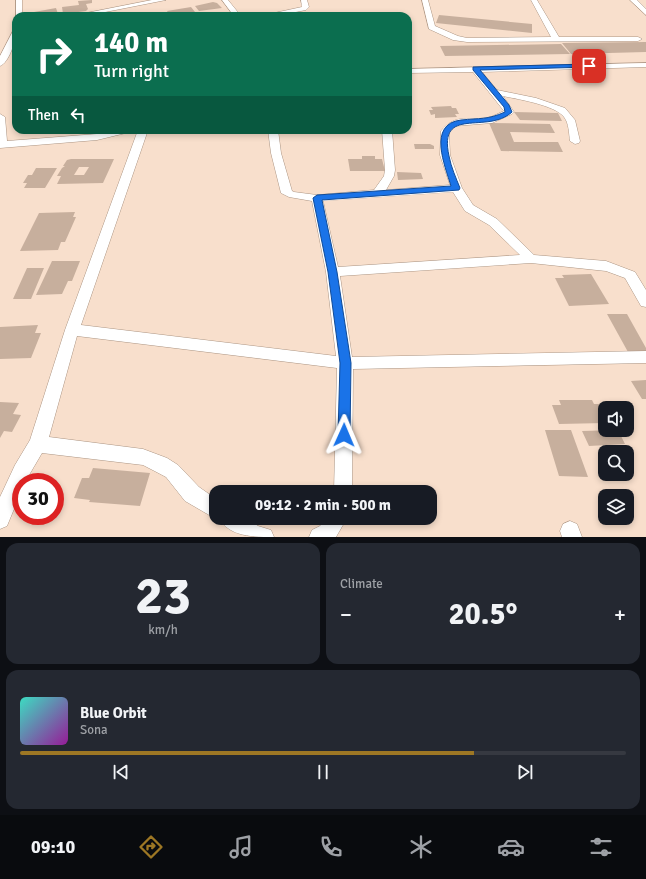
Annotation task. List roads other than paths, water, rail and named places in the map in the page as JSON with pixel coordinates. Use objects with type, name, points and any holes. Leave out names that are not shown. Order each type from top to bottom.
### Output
[{"type":"street","points":[[19,0],[19,12]]},
{"type":"street","points":[[87,12],[103,7],[163,0]]},
{"type":"street","points":[[225,0],[235,12]]},
{"type":"street","points":[[286,12],[304,9],[306,7],[304,0]]},
{"type":"street","points":[[425,0],[432,27],[456,38],[467,40],[638,38]]},
{"type":"street","points":[[534,0],[556,39]]},
{"type":"street","points":[[633,0],[646,13]]},
{"type":"street","points":[[0,64],[4,51],[12,39]]},
{"type":"street","points":[[412,70],[646,65]]},
{"type":"street","points":[[476,69],[507,107],[509,112],[492,120],[459,122],[452,124],[444,133],[445,155],[456,188],[468,208],[493,222],[531,259]]},
{"type":"street","points":[[495,92],[551,106],[567,113],[572,123],[575,141]]},
{"type":"street","points":[[0,117],[1,145],[95,134]]},
{"type":"street","points":[[0,519],[21,471],[38,444],[72,330],[142,134]]},
{"type":"street","points":[[274,134],[276,153],[287,192],[293,195],[317,198],[456,188]]},
{"type":"street","points":[[378,193],[389,176],[390,170],[387,134]]},
{"type":"street","points":[[317,198],[333,272],[346,363],[343,485]]},
{"type":"street","points":[[333,272],[531,259],[606,266],[630,275],[646,302]]},
{"type":"street","points":[[72,330],[346,363],[646,357]]},
{"type":"street","points":[[38,444],[143,457],[161,464],[172,471],[192,494],[209,505]]},
{"type":"street","points":[[240,525],[254,534],[264,537]]},
{"type":"street","points":[[319,537],[327,533],[332,525]]}]
